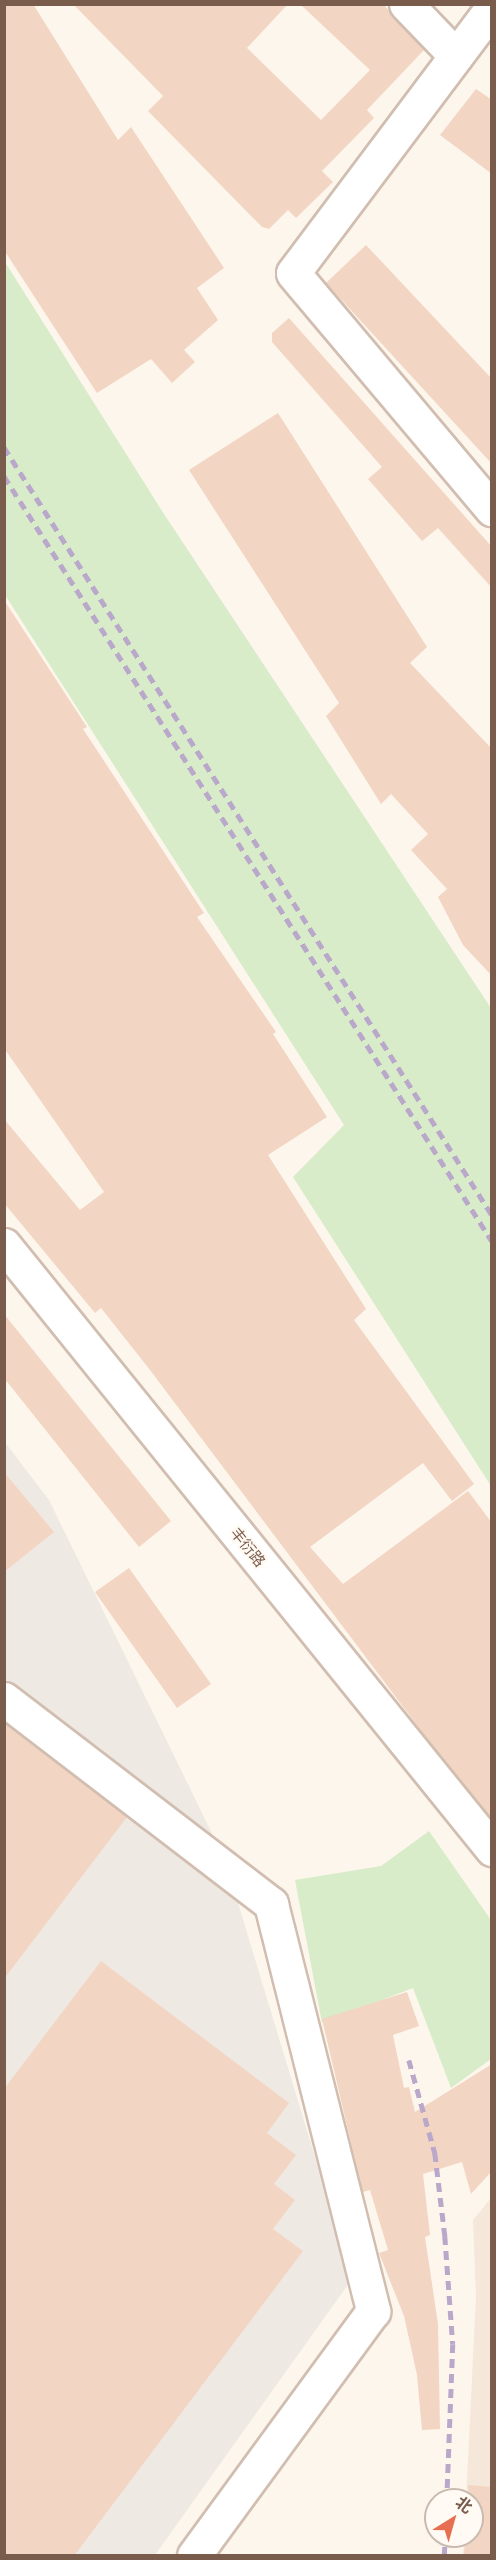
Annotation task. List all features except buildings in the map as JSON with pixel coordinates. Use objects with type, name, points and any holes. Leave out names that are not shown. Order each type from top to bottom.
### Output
[{"type":"street","points":[[406,4],[456,56]]},
{"type":"street","points":[[492,8],[293,273],[492,509]]},
{"type":"street","name":"丰衍路","points":[[4,1245],[492,1849]]},
{"type":"street","points":[[4,1699],[271,1904],[373,2311],[194,2556]]},
{"type":"shaded area","points":[[4,1441],[49,1500],[225,1860],[352,2279],[155,2555],[5,2555]]},
{"type":"shaded area","points":[[491,2198],[491,2555],[463,2556],[463,2548],[484,2548],[484,2488],[467,2488],[476,2297],[473,2220]]},
{"type":"green space","points":[[5,262],[164,514],[491,1008],[491,1486],[293,1177],[344,1125],[5,595]]},
{"type":"green space","points":[[429,1831],[491,1920],[491,2059],[451,2088],[413,1988],[322,2023],[295,1880],[381,1866]]},
{"type":"railway","points":[[4,447],[492,1215]]},
{"type":"railway","points":[[4,476],[492,1241]]},
{"type":"railway","points":[[409,2060],[435,2153],[445,2236],[453,2344],[447,2488]]},
{"type":"railway","points":[[444,2548],[444,2556]]}]
